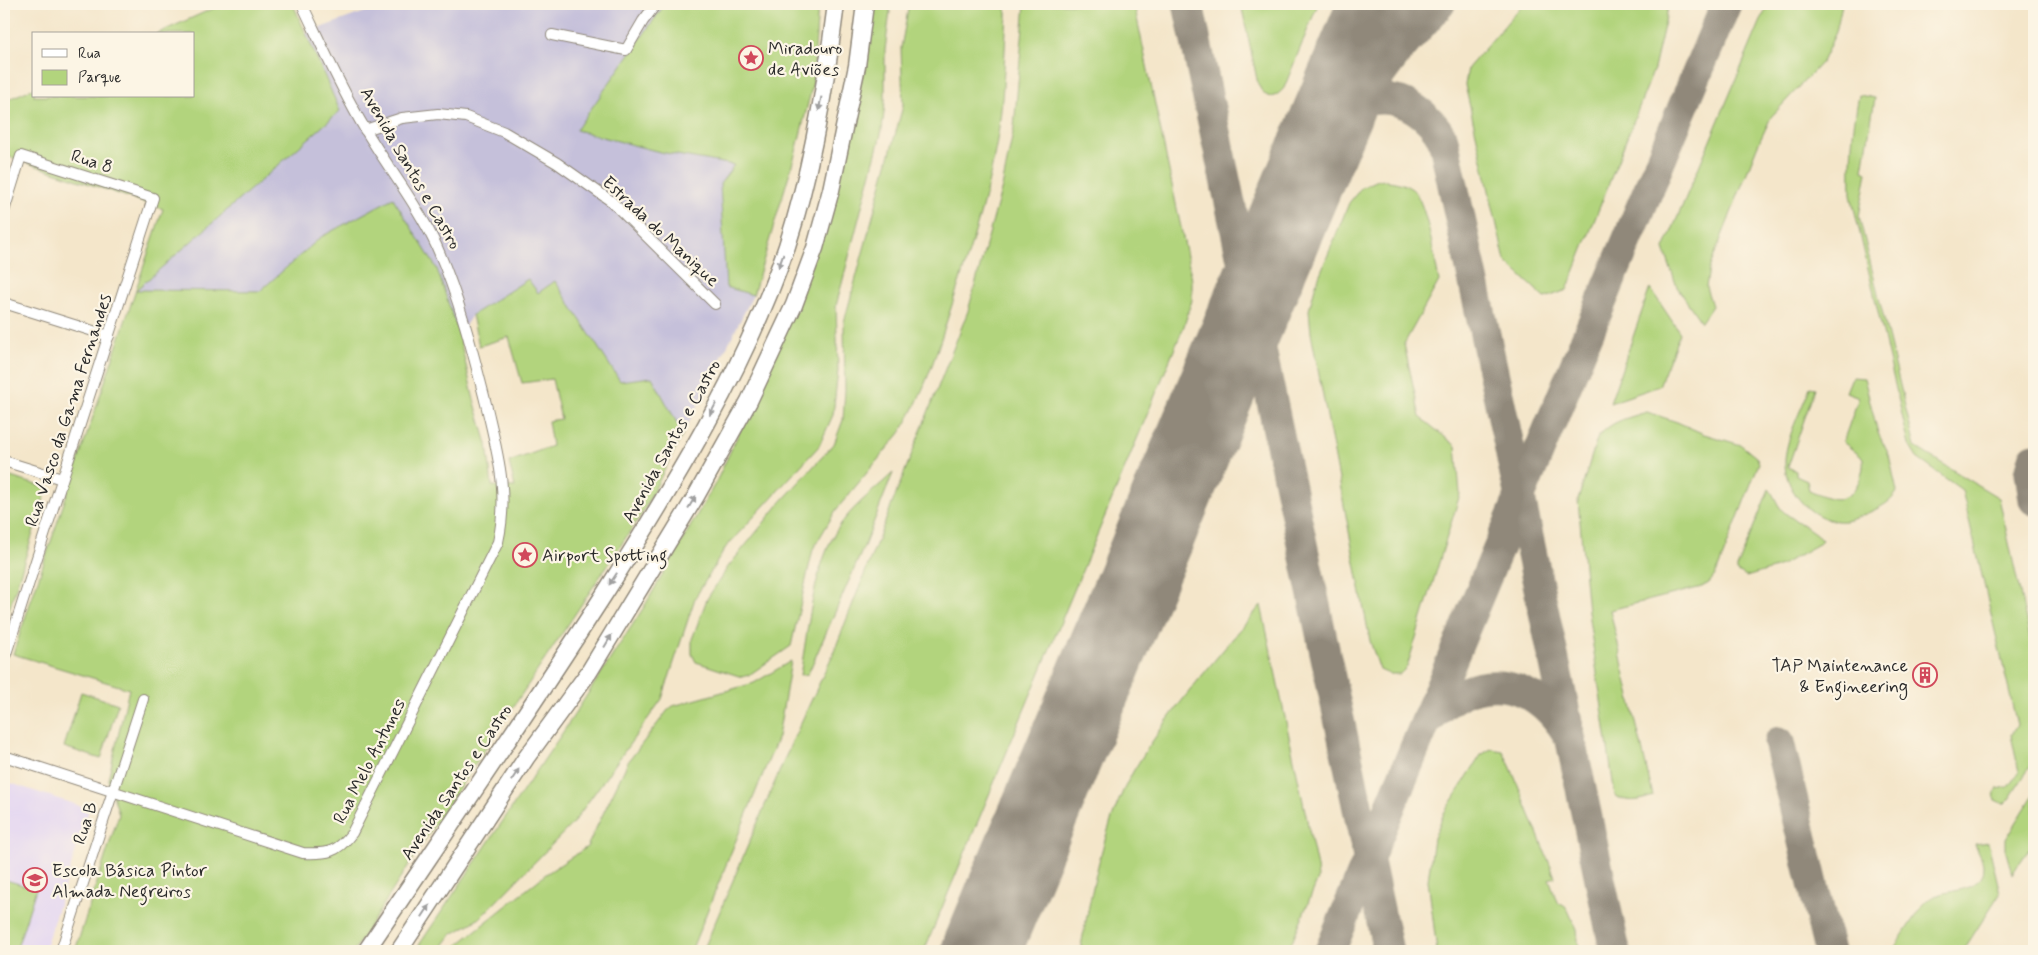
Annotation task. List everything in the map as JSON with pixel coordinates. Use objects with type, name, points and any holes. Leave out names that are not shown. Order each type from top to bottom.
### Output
[{"type":"main road","name":"Avenida Santos e Castro","points":[[366,951],[536,700],[668,495],[733,372],[765,305],[787,245],[813,140],[830,55],[836,4]]},
{"type":"main road","points":[[399,951],[526,758],[589,672],[696,496],[749,400],[794,305],[815,248],[831,190],[857,66],[865,4]]},
{"type":"street","name":"Avenida Santos e Castro","points":[[302,4],[354,112],[421,218],[435,244],[461,312],[495,443]]},
{"type":"street","points":[[552,34],[626,50],[643,21],[656,4]]},
{"type":"street","name":"Estrada do Manique","points":[[365,130],[402,118],[438,114],[466,117],[504,132],[557,163],[611,201],[715,304]]},
{"type":"street","name":"Rua 8","points":[[4,210],[21,156],[153,198]]},
{"type":"street","name":"Rua Vasco da Gama Fernandes","points":[[4,660],[153,198]]},
{"type":"street","points":[[4,303],[109,336]]},
{"type":"street","name":"Rua Melo Antunes","points":[[4,756],[303,853],[333,851],[344,844],[352,833],[498,542],[503,521],[504,502],[495,443]]},
{"type":"street","points":[[4,461],[62,479]]},
{"type":"street","name":"Rua B","points":[[61,951],[143,699]]},
{"type":"shaded area","points":[[387,4],[665,4],[577,130],[660,152],[734,165],[726,287],[753,295],[683,434],[652,377],[620,381],[555,281],[538,293],[528,280],[472,315],[459,335],[437,269],[321,237],[260,291],[135,290],[340,111],[306,33]]},
{"type":"shaded area","name":"Escola Básica Pintor Almada Negreiros","points":[[4,781],[89,809],[44,951],[4,951]]},
{"type":"green space","points":[[223,4],[293,4],[340,111],[136,290],[260,291],[321,237],[393,198],[437,269],[459,335],[473,396],[487,444],[492,486],[515,487],[509,462],[552,446],[548,421],[561,419],[552,379],[522,383],[509,337],[479,346],[472,315],[528,279],[538,293],[555,281],[620,381],[652,377],[683,434],[643,512],[424,841],[354,951],[75,951],[119,814],[108,780],[129,689],[13,654],[163,209],[4,155],[4,89],[9,99],[32,89],[32,98],[195,98],[195,32],[160,32]]},
{"type":"green space","points":[[665,4],[818,4],[813,83],[797,148],[753,295],[726,287],[720,184],[734,165],[660,152],[576,130]]},
{"type":"green space","points":[[873,4],[891,4],[885,50],[885,103],[882,130],[836,306],[838,370],[833,415],[819,446],[726,547],[695,598],[662,699],[573,823],[480,918],[451,935],[439,951],[415,951],[565,729],[644,607],[716,482],[764,379],[853,121],[868,49]]},
{"type":"green space","points":[[909,4],[1005,4],[1007,14],[1001,113],[987,189],[939,345],[916,405],[900,433],[836,510],[813,549],[791,646],[749,675],[742,677],[696,662],[692,654],[692,639],[707,599],[728,567],[780,503],[834,444],[843,420],[845,390],[844,322],[903,106],[901,48]]},
{"type":"green space","points":[[1025,4],[1134,4],[1192,280],[1192,300],[1184,326],[924,951],[703,951],[791,744],[833,654],[968,311],[1002,187],[1014,128]]},
{"type":"green space","points":[[1241,4],[1318,4],[1284,88],[1277,95],[1267,95],[1258,84]]},
{"type":"green space","points":[[1523,4],[1669,4],[1654,69],[1567,290],[1545,298],[1505,261],[1465,85],[1468,68]]},
{"type":"green space","points":[[1768,4],[1842,4],[1836,32],[1822,62],[1771,117],[1757,147],[1709,269],[1706,287],[1712,306],[1701,322],[1677,287],[1664,249]]},
{"type":"green space","points":[[1859,95],[1875,98],[1863,170],[1867,172],[1859,216],[1915,447],[1999,498],[2034,656],[2034,761],[2004,804],[1995,800],[1994,795],[1997,789],[2008,787],[2019,772],[2011,735],[2017,725],[1962,490],[1917,458],[1909,445],[1851,195],[1852,145]]},
{"type":"green space","points":[[1378,180],[1400,183],[1412,189],[1422,205],[1426,217],[1439,281],[1404,344],[1420,417],[1456,446],[1460,494],[1407,667],[1400,674],[1389,674],[1380,670],[1370,641],[1311,333],[1309,310],[1316,284],[1349,203],[1361,188]]},
{"type":"green space","points":[[1650,288],[1680,333],[1659,386],[1610,403]]},
{"type":"green space","points":[[1852,377],[1864,378],[1878,433],[1889,455],[1897,492],[1889,501],[1870,512],[1854,519],[1834,521],[1812,512],[1796,495],[1786,474],[1786,454],[1791,434],[1810,387],[1815,388],[1788,467],[1796,471],[1796,476],[1807,481],[1809,490],[1823,496],[1836,499],[1847,496],[1852,492],[1862,472],[1863,458],[1843,442],[1859,397],[1846,392]]},
{"type":"green space","points":[[1647,412],[1704,434],[1741,445],[1757,458],[1759,463],[1716,574],[1709,583],[1702,587],[1610,610],[1653,796],[1629,800],[1615,796],[1588,612],[1578,500],[1597,439],[1613,424]]},
{"type":"green space","points":[[893,473],[865,544],[808,674],[800,675],[810,613],[820,569],[827,549],[848,515]]},
{"type":"green space","points":[[4,475],[47,488],[4,626]]},
{"type":"green space","points":[[1769,489],[1784,512],[1822,540],[1817,545],[1776,568],[1746,577],[1737,571],[1737,568]]},
{"type":"green space","points":[[1261,605],[1318,879],[1288,951],[1080,951],[1106,835],[1123,791],[1134,770],[1162,727]]},
{"type":"green space","points":[[791,661],[778,737],[691,951],[450,951],[546,874],[587,847],[628,762],[668,710],[673,706],[754,683]]},
{"type":"green space","points":[[81,692],[118,704],[101,759],[64,747]]},
{"type":"green space","points":[[1491,749],[1503,751],[1511,768],[1555,877],[1549,879],[1557,902],[1567,908],[1577,930],[1579,951],[1437,951],[1428,880],[1434,838],[1444,813],[1481,755]]},
{"type":"green space","points":[[2034,794],[2034,842],[2012,874],[2006,852],[2006,839]]},
{"type":"green space","points":[[1988,842],[2000,893],[1963,951],[1892,951],[1919,910],[1928,900],[1943,893],[1970,887],[1977,882],[1981,876],[1983,866],[1975,844]]},
{"type":"green space","points":[[6,880],[36,889],[16,951],[4,947],[4,887]]},
{"type":"taxiway","points":[[1188,4],[1388,951]]},
{"type":"taxiway","points":[[1280,238],[1305,191],[1346,124],[1376,80],[1440,4]]},
{"type":"taxiway","points":[[1330,951],[1726,4]]},
{"type":"taxiway","points":[[1321,140],[1333,122],[1348,109],[1364,102],[1382,99],[1399,102],[1415,109],[1430,122],[1443,139],[1615,951]]},
{"type":"taxiway","points":[[2034,458],[2030,473],[2034,500]]},
{"type":"taxiway","points":[[1430,718],[1447,702],[1465,692],[1484,686],[1502,686],[1520,691],[1537,700],[1553,714],[1567,733]]},
{"type":"taxiway","points":[[1779,742],[1829,951]]},
{"type":"taxiway","points":[[1007,951],[1014,914],[1042,807]]},
{"type":"runway","points":[[981,951],[1378,4]]},
{"type":"place","name":"Miradouro de Aviões","points":[[751,58]]},
{"type":"place","name":"Airport Spotting","points":[[525,555]]},
{"type":"place","name":"TAP Maintenance & Engineering","points":[[1925,675]]},
{"type":"place","name":"Escola Básica Pintor Almada Negreiros","points":[[35,880]]}]
